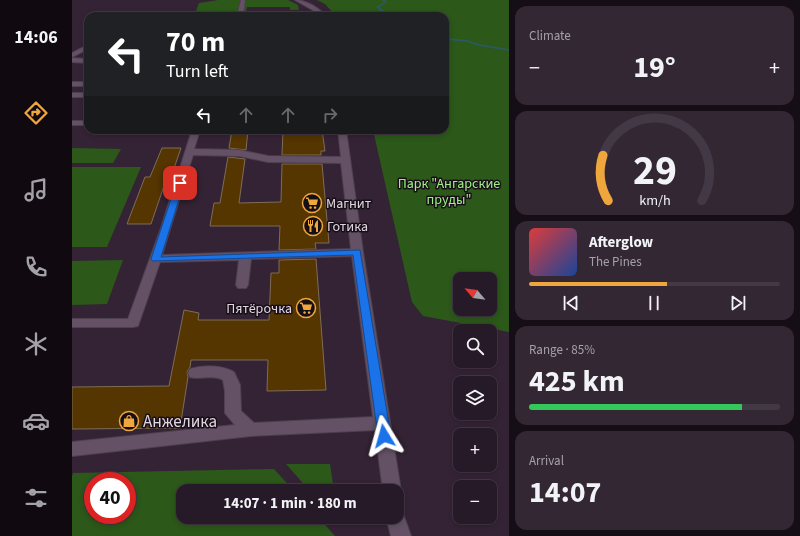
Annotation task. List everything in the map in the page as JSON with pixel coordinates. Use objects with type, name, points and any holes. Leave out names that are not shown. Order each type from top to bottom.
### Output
[{"type":"street","points":[[241,12],[243,0]]},
{"type":"street","points":[[297,0],[319,12]]},
{"type":"street","points":[[72,55],[74,52],[84,48]]},
{"type":"street","points":[[72,60],[84,61]]},
{"type":"street","points":[[72,84],[84,84]]},
{"type":"street","points":[[72,95],[84,95]]},
{"type":"street","points":[[72,123],[84,123]]},
{"type":"street","points":[[72,324],[133,323],[195,134]]},
{"type":"street","points":[[342,134],[356,252],[391,484]]},
{"type":"street","points":[[190,152],[239,152],[268,159],[345,160]]},
{"type":"street","points":[[155,259],[356,252]]},
{"type":"street","points":[[242,285],[246,256]]},
{"type":"street","points":[[196,373],[224,374],[230,377],[232,382],[233,413],[251,430]]},
{"type":"street","points":[[72,449],[251,430],[383,423]]},
{"type":"street","points":[[397,524],[401,536]]},
{"type":"green space","points":[[218,0],[288,0],[298,5],[299,10],[290,10],[290,7],[247,7],[246,11],[196,11],[199,3]]},
{"type":"green space","name":"Парк \"Ангарские пруды\"","points":[[317,0],[509,0],[509,332],[497,330],[497,324],[466,324],[423,316],[412,302],[374,134],[449,134],[449,12],[332,12],[325,4]]},
{"type":"green space","points":[[72,148],[121,149],[113,163],[72,163]]},
{"type":"green space","points":[[72,167],[141,167],[107,247],[72,247]]},
{"type":"green space","points":[[123,260],[107,304],[72,305],[72,261]]},
{"type":"green space","points":[[286,464],[330,464],[333,484],[304,484]]},
{"type":"green space","points":[[274,469],[288,484],[176,484],[176,524],[324,524],[335,536],[72,536],[73,473],[84,473],[84,524],[136,524],[136,472],[123,472]]},
{"type":"building","points":[[231,134],[248,134],[246,150],[229,148]]},
{"type":"building","points":[[283,134],[323,134],[325,151],[321,151],[321,155],[282,155]]},
{"type":"building","points":[[162,148],[181,148],[171,177],[167,177],[151,224],[127,224],[145,177],[150,177]]},
{"type":"building","points":[[228,157],[245,159],[239,203],[281,202],[282,164],[322,164],[329,243],[315,243],[316,249],[279,250],[280,226],[210,226],[214,203],[220,203]]},
{"type":"building","points":[[316,259],[326,390],[267,391],[268,360],[191,360],[190,367],[187,372],[188,377],[180,428],[72,429],[72,387],[169,386],[184,310],[199,313],[198,320],[269,320],[271,273],[279,273],[279,260]]},
{"type":"waterway","points":[[383,0],[386,2],[377,7],[384,12]]},
{"type":"waterway","points":[[470,0],[477,0]]},
{"type":"waterway","points":[[449,39],[467,41],[479,45],[509,50]]},
{"type":"place","name":"Магнит","points":[[312,203]]},
{"type":"place","name":"Готика","points":[[313,226]]},
{"type":"place","name":"Пятёрочка","points":[[306,308]]},
{"type":"place","name":"Анжелика","points":[[129,421]]},
{"type":"route","points":[[180,183],[155,259],[356,252],[384,436]]}]
